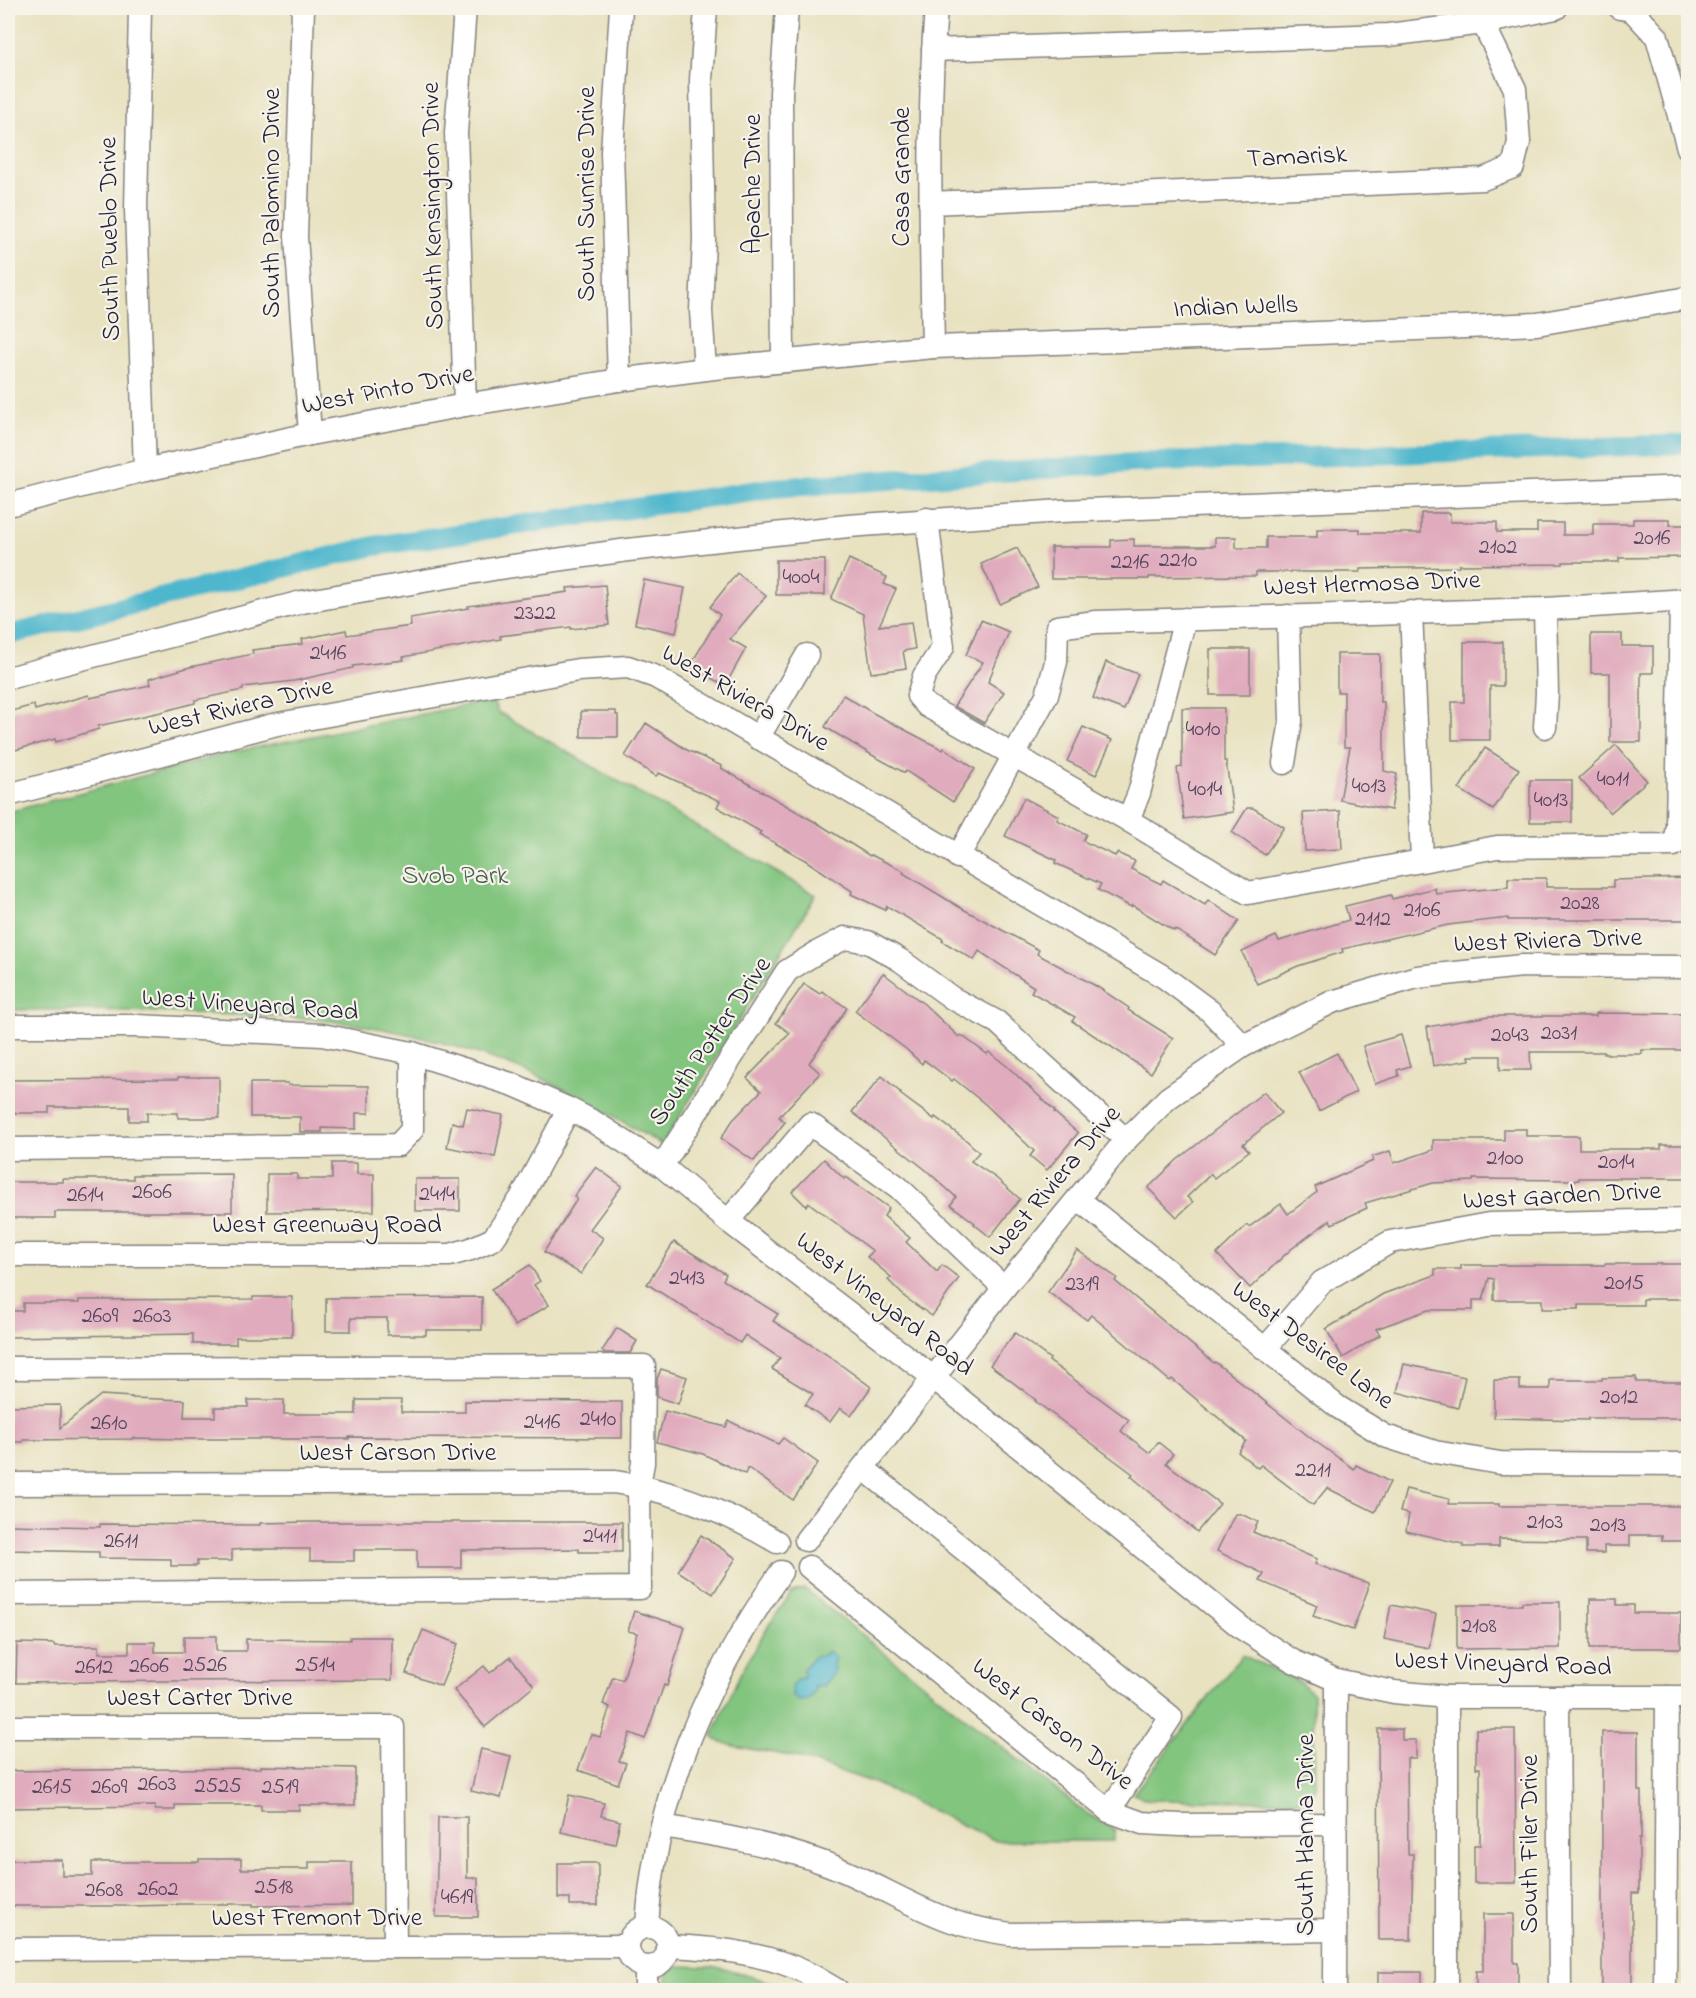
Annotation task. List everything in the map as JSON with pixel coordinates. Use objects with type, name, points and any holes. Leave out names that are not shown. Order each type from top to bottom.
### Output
[{"type":"street","name":"South Pueblo Drive","points":[[140,8],[136,210],[145,470]]},
{"type":"street","name":"South Palomino Drive","points":[[303,8],[296,237],[310,434]]},
{"type":"street","name":"South Kensington Drive","points":[[465,8],[456,133],[465,405]]},
{"type":"street","name":"South Sunrise Drive","points":[[619,380],[612,152],[621,8]]},
{"type":"street","points":[[705,369],[701,311],[704,240],[701,80],[706,8]]},
{"type":"street","name":"Apache Drive","points":[[783,360],[781,93],[787,8]]},
{"type":"street","name":"Casa Grande","points":[[933,347],[930,203],[936,8]]},
{"type":"street","points":[[933,50],[1388,35],[1483,23],[1556,8]]},
{"type":"street","points":[[1620,8],[1632,10],[1657,37],[1689,148]]},
{"type":"street","name":"Tamarisk","points":[[930,203],[1483,178],[1513,167],[1519,142],[1515,88],[1483,23]]},
{"type":"street","name":"Indian Wells","points":[[783,360],[933,347],[1537,324],[1689,298]]},
{"type":"street","name":"West Pinto Drive","points":[[8,505],[145,470],[310,434],[465,405],[619,380],[783,360]]},
{"type":"street","points":[[8,678],[314,600],[499,568],[628,550],[927,519],[1085,510],[1689,487]]},
{"type":"street","points":[[927,519],[943,647],[924,676],[918,696],[927,706],[1128,820],[1248,893],[1497,847],[1674,845],[1677,826],[1685,600]]},
{"type":"street","name":"West Hermosa Drive","points":[[1014,754],[1047,695],[1056,662],[1058,627],[1096,622],[1545,609],[1685,600]]},
{"type":"street","points":[[1545,609],[1547,693],[1545,727]]},
{"type":"street","points":[[1411,612],[1422,860]]},
{"type":"street","points":[[1284,763],[1291,721],[1288,616]]},
{"type":"street","points":[[1128,820],[1140,793],[1185,619]]},
{"type":"street","points":[[758,738],[807,655]]},
{"type":"street","name":"West Riviera Drive","points":[[8,795],[273,725],[578,670],[628,667],[656,677],[1164,977],[1210,1011],[1243,1046]]},
{"type":"street","points":[[958,857],[1014,754]]},
{"type":"street","name":"South Potter Drive","points":[[662,1166],[787,971],[845,938],[868,942],[900,960],[952,998],[997,1022],[1126,1140]]},
{"type":"street","name":"West Riviera Drive","points":[[806,1540],[1004,1288],[1126,1140],[1168,1098],[1243,1046],[1332,1002],[1417,977],[1522,966],[1689,967]]},
{"type":"street","name":"West Vineyard Road","points":[[8,1026],[137,1026],[322,1035],[412,1053],[514,1084],[594,1122],[662,1166],[728,1221],[934,1378],[1243,1629],[1293,1661],[1336,1680],[1394,1692],[1447,1697],[1678,1697]]},
{"type":"street","points":[[8,1149],[398,1145],[412,1130],[412,1053]]},
{"type":"street","name":"West Greenway Road","points":[[8,1256],[450,1255],[494,1239],[520,1198],[569,1109]]},
{"type":"street","points":[[728,1221],[810,1124],[898,1187],[1004,1288]]},
{"type":"street","name":"West Desiree Lane","points":[[1078,1199],[1338,1407],[1385,1436],[1435,1452],[1500,1463],[1689,1464]]},
{"type":"street","name":"West Garden Drive","points":[[1265,1349],[1322,1282],[1390,1242],[1489,1224],[1689,1220]]},
{"type":"street","points":[[8,1368],[644,1366],[643,1462],[639,1485],[640,1588],[8,1594]]},
{"type":"street","points":[[863,1468],[1171,1717],[1109,1811]]},
{"type":"street","name":"West Carson Drive","points":[[8,1484],[589,1481],[639,1485],[663,1491],[734,1517],[777,1542]]},
{"type":"street","points":[[791,1535],[797,1535],[806,1540],[813,1553],[809,1567],[796,1575],[781,1572],[776,1567],[772,1554],[777,1542],[791,1535]]},
{"type":"street","name":"West Carson Drive","points":[[809,1567],[1109,1811],[1142,1823],[1180,1825],[1335,1824]]},
{"type":"street","points":[[647,1926],[651,1886],[662,1826],[684,1749],[731,1650],[781,1572]]},
{"type":"street","name":"South Hanna Drive","points":[[1335,1990],[1336,1680]]},
{"type":"street","points":[[1447,1697],[1447,1990]]},
{"type":"street","name":"South Filer Drive","points":[[1558,1697],[1560,1990]]},
{"type":"street","points":[[1665,1990],[1678,1697]]},
{"type":"street","name":"West Carter Drive","points":[[8,1727],[393,1727],[395,1947]]},
{"type":"street","points":[[662,1826],[724,1835],[781,1848],[828,1864],[950,1920],[981,1930],[1010,1934],[1335,1930]]},
{"type":"street","points":[[647,1926],[662,1932],[668,1952],[662,1962],[646,1967],[635,1962],[627,1946],[635,1930],[647,1926]]},
{"type":"street","name":"West Fremont Drive","points":[[8,1950],[627,1946]]},
{"type":"street","points":[[668,1946],[732,1951],[772,1960],[804,1972],[837,1990]]},
{"type":"street","points":[[646,1967],[646,1990]]},
{"type":"green space","name":"Svob Park","points":[[492,700],[498,712],[816,895],[662,1145],[585,1101],[526,1071],[458,1047],[385,1029],[286,1017],[110,1010],[8,1010],[8,812],[233,752]]},
{"type":"green space","points":[[805,1589],[1086,1813],[1115,1830],[1114,1841],[996,1841],[872,1782],[796,1757],[733,1746],[716,1740],[712,1736],[740,1674],[765,1631],[792,1592]]},
{"type":"green space","points":[[1242,1655],[1302,1683],[1313,1694],[1315,1787],[1306,1801],[1149,1800],[1133,1794]]},
{"type":"green space","points":[[671,1966],[717,1967],[797,1990],[666,1990],[666,1977]]},
{"type":"water","points":[[828,1651],[837,1658],[833,1662],[834,1672],[823,1686],[814,1687],[814,1693],[808,1700],[799,1701],[793,1696],[791,1687],[797,1679],[804,1678],[803,1669],[814,1657],[824,1655]]},
{"type":"building","points":[[1421,513],[1450,513],[1450,522],[1497,522],[1497,532],[1537,532],[1537,523],[1563,523],[1563,535],[1593,535],[1593,524],[1633,524],[1633,519],[1670,519],[1670,525],[1689,525],[1689,557],[1619,558],[1619,562],[1360,569],[1360,572],[1256,572],[1256,576],[1051,579],[1051,547],[1111,547],[1111,540],[1134,539],[1134,546],[1215,546],[1215,537],[1236,537],[1236,548],[1266,548],[1266,537],[1317,537],[1317,529],[1360,529],[1360,533],[1421,533]]},
{"type":"building","points":[[1017,548],[1038,587],[1000,604],[981,564]]},
{"type":"building","points":[[849,559],[887,577],[884,584],[896,589],[879,626],[911,622],[915,649],[903,651],[906,668],[871,673],[863,614],[831,599]]},
{"type":"building","points":[[776,560],[825,560],[825,595],[776,595]]},
{"type":"building","points":[[737,573],[766,596],[730,639],[746,648],[725,686],[690,666],[720,615],[710,607]]},
{"type":"building","points":[[644,580],[685,588],[676,633],[635,624]]},
{"type":"building","points":[[605,585],[609,625],[571,629],[571,627],[500,636],[501,639],[403,657],[404,660],[353,666],[353,668],[294,681],[243,687],[243,690],[195,700],[195,703],[98,726],[99,729],[56,742],[55,739],[8,752],[8,712],[34,705],[35,710],[89,695],[90,698],[150,685],[149,679],[190,667],[253,654],[252,650],[303,644],[302,639],[346,630],[347,635],[411,626],[410,618],[469,608],[468,606],[568,592],[567,588]]},
{"type":"building","points":[[981,620],[1009,632],[988,682],[1004,692],[984,723],[954,706],[983,662],[966,655]]},
{"type":"building","points":[[1591,634],[1622,634],[1622,646],[1653,646],[1653,673],[1641,673],[1641,742],[1610,742],[1610,673],[1591,673]]},
{"type":"building","points":[[1464,642],[1503,642],[1503,686],[1490,686],[1490,740],[1452,740],[1452,702],[1464,702]]},
{"type":"building","points":[[1210,649],[1250,649],[1250,695],[1210,695]]},
{"type":"building","points":[[1337,654],[1380,654],[1380,702],[1384,702],[1384,771],[1397,774],[1391,810],[1340,800],[1350,747],[1344,747],[1344,692],[1337,692]]},
{"type":"building","points":[[1106,662],[1138,674],[1124,710],[1093,698]]},
{"type":"building","points":[[843,695],[943,750],[944,748],[975,769],[953,802],[906,771],[905,773],[825,727]]},
{"type":"building","points":[[1182,708],[1224,708],[1224,761],[1226,761],[1233,812],[1184,819],[1177,768],[1182,767]]},
{"type":"building","points":[[581,711],[616,711],[618,737],[581,737]]},
{"type":"building","points":[[646,723],[687,750],[722,766],[721,768],[870,856],[904,871],[903,873],[961,908],[1039,950],[1037,954],[1096,986],[1129,1008],[1128,1010],[1173,1038],[1151,1073],[1072,1021],[1075,1017],[1031,992],[1034,987],[979,951],[974,960],[887,906],[885,910],[851,894],[852,891],[805,860],[717,807],[720,801],[659,773],[656,776],[625,756]]},
{"type":"building","points":[[1083,727],[1112,740],[1096,775],[1067,761]]},
{"type":"building","points":[[1616,745],[1647,781],[1610,813],[1579,778]]},
{"type":"building","points":[[1485,748],[1519,769],[1493,810],[1459,789]]},
{"type":"building","points":[[1530,780],[1572,780],[1572,822],[1530,822]]},
{"type":"building","points":[[1024,798],[1059,816],[1057,820],[1086,834],[1083,841],[1115,856],[1117,853],[1135,861],[1131,869],[1161,884],[1163,880],[1205,905],[1208,900],[1239,921],[1215,955],[1132,905],[1131,907],[1098,890],[1101,884],[1005,836]]},
{"type":"building","points":[[1247,808],[1253,808],[1284,827],[1265,855],[1232,832]]},
{"type":"building","points":[[1340,811],[1342,849],[1305,851],[1303,813]]},
{"type":"building","points":[[1508,878],[1546,878],[1546,887],[1613,887],[1613,880],[1689,878],[1689,920],[1508,920],[1508,918],[1448,925],[1342,949],[1343,952],[1298,966],[1257,984],[1242,952],[1276,936],[1279,941],[1349,920],[1345,906],[1391,895],[1392,899],[1435,888],[1436,894],[1508,887]]},
{"type":"building","points":[[883,973],[924,1004],[959,1037],[961,1035],[987,1054],[989,1052],[1008,1067],[1078,1133],[1047,1170],[1030,1156],[1034,1151],[985,1104],[954,1079],[952,1081],[924,1060],[922,1064],[906,1049],[855,1011]]},
{"type":"building","points":[[804,984],[820,994],[822,991],[847,1008],[809,1063],[820,1073],[779,1117],[785,1122],[754,1161],[721,1138],[733,1120],[761,1091],[747,1078],[790,1033],[776,1023]]},
{"type":"building","points":[[1596,1013],[1689,1014],[1689,1050],[1642,1050],[1642,1054],[1530,1052],[1531,1070],[1500,1070],[1500,1056],[1469,1056],[1470,1060],[1433,1066],[1427,1027],[1489,1016],[1596,1016]]},
{"type":"building","points":[[1401,1035],[1410,1066],[1397,1070],[1399,1076],[1375,1084],[1363,1046]]},
{"type":"building","points":[[1337,1053],[1356,1092],[1319,1111],[1299,1072]]},
{"type":"building","points":[[882,1076],[900,1094],[966,1140],[979,1152],[971,1161],[996,1178],[1020,1199],[990,1237],[951,1205],[956,1197],[926,1170],[852,1112]]},
{"type":"building","points":[[178,1077],[219,1077],[219,1118],[178,1118],[178,1113],[147,1113],[147,1121],[129,1121],[129,1107],[49,1107],[49,1113],[8,1113],[8,1080],[178,1079]]},
{"type":"building","points":[[250,1083],[369,1086],[369,1113],[356,1113],[356,1129],[322,1128],[322,1132],[300,1132],[300,1117],[250,1117]]},
{"type":"building","points":[[1264,1092],[1281,1113],[1243,1144],[1249,1151],[1214,1178],[1211,1174],[1187,1197],[1193,1202],[1177,1217],[1148,1188],[1177,1160]]},
{"type":"building","points":[[467,1108],[503,1115],[495,1157],[447,1147],[452,1122],[463,1125]]},
{"type":"building","points":[[1504,1129],[1526,1129],[1526,1136],[1579,1136],[1579,1149],[1661,1149],[1661,1145],[1689,1145],[1689,1178],[1473,1179],[1473,1181],[1433,1183],[1365,1203],[1367,1208],[1332,1224],[1330,1220],[1290,1250],[1250,1288],[1217,1254],[1247,1225],[1249,1227],[1281,1204],[1288,1214],[1317,1192],[1315,1187],[1373,1161],[1372,1157],[1390,1151],[1394,1163],[1433,1150],[1433,1140],[1504,1140]]},
{"type":"building","points":[[824,1159],[844,1179],[846,1177],[889,1208],[884,1216],[910,1238],[906,1242],[937,1272],[942,1265],[959,1278],[932,1316],[906,1298],[888,1280],[891,1277],[867,1257],[873,1251],[809,1203],[806,1206],[792,1192]]},
{"type":"building","points":[[332,1163],[357,1163],[357,1174],[374,1174],[374,1211],[267,1212],[267,1174],[297,1174],[297,1179],[332,1179]]},
{"type":"building","points":[[596,1167],[622,1186],[590,1229],[603,1238],[581,1274],[544,1252],[577,1199],[574,1196]]},
{"type":"building","points":[[232,1174],[232,1212],[55,1212],[55,1218],[8,1218],[8,1182],[133,1179],[133,1175]]},
{"type":"building","points":[[415,1179],[460,1179],[460,1211],[415,1211]]},
{"type":"building","points":[[674,1242],[726,1274],[723,1280],[778,1314],[773,1321],[826,1354],[871,1387],[851,1416],[840,1408],[830,1422],[805,1405],[813,1394],[772,1369],[780,1358],[745,1335],[740,1343],[647,1284]]},
{"type":"building","points":[[1077,1250],[1117,1278],[1115,1281],[1214,1363],[1312,1439],[1354,1469],[1356,1465],[1390,1482],[1375,1512],[1327,1488],[1313,1505],[1261,1465],[1258,1468],[1238,1452],[1246,1441],[1091,1315],[1087,1320],[1048,1292]]},
{"type":"building","points":[[1689,1264],[1689,1299],[1643,1299],[1643,1305],[1579,1305],[1579,1309],[1542,1309],[1542,1300],[1494,1300],[1494,1279],[1489,1278],[1483,1300],[1473,1300],[1473,1310],[1428,1310],[1376,1329],[1380,1335],[1343,1358],[1326,1329],[1383,1294],[1435,1275],[1435,1269],[1461,1269],[1461,1265]]},
{"type":"building","points":[[530,1265],[540,1281],[534,1285],[549,1305],[515,1326],[491,1289]]},
{"type":"building","points":[[253,1297],[292,1297],[292,1337],[236,1337],[236,1344],[193,1344],[193,1334],[8,1337],[8,1311],[23,1311],[23,1303],[79,1303],[79,1300],[253,1299]]},
{"type":"building","points":[[482,1297],[482,1330],[426,1330],[426,1335],[387,1335],[387,1318],[351,1318],[351,1331],[326,1331],[326,1298]]},
{"type":"building","points":[[617,1328],[637,1341],[630,1353],[602,1351]]},
{"type":"building","points":[[1015,1333],[1129,1420],[1121,1431],[1150,1453],[1158,1442],[1173,1454],[1166,1463],[1220,1504],[1197,1532],[1131,1476],[1133,1474],[990,1365]]},
{"type":"building","points":[[1404,1364],[1465,1377],[1458,1408],[1397,1392]]},
{"type":"building","points":[[661,1369],[687,1377],[678,1404],[657,1397],[657,1379]]},
{"type":"building","points":[[1636,1377],[1636,1382],[1689,1382],[1689,1418],[1588,1418],[1588,1420],[1494,1418],[1494,1380],[1520,1380],[1520,1389],[1550,1389],[1550,1380],[1602,1380],[1602,1378]]},
{"type":"building","points":[[101,1395],[185,1400],[184,1417],[215,1417],[215,1407],[248,1407],[248,1400],[284,1400],[284,1414],[356,1414],[356,1400],[401,1400],[401,1412],[465,1412],[465,1401],[622,1402],[622,1438],[132,1438],[8,1442],[8,1406],[60,1405],[60,1428]]},
{"type":"building","points":[[665,1411],[726,1427],[729,1421],[778,1444],[783,1438],[818,1463],[793,1500],[748,1468],[745,1474],[703,1454],[657,1442]]},
{"type":"building","points":[[1406,1489],[1449,1499],[1448,1504],[1689,1506],[1689,1541],[1662,1541],[1662,1535],[1630,1535],[1630,1546],[1604,1546],[1604,1553],[1586,1553],[1586,1540],[1499,1539],[1499,1547],[1463,1547],[1463,1544],[1406,1531],[1409,1514],[1400,1512]]},
{"type":"building","points":[[1235,1514],[1241,1514],[1258,1522],[1253,1532],[1317,1559],[1315,1564],[1368,1583],[1368,1589],[1353,1630],[1313,1616],[1317,1605],[1260,1581],[1264,1574],[1217,1551]]},
{"type":"building","points":[[622,1522],[622,1552],[579,1552],[579,1549],[461,1550],[461,1568],[417,1568],[417,1550],[354,1550],[354,1561],[310,1561],[310,1549],[232,1550],[232,1561],[197,1561],[197,1566],[171,1566],[171,1559],[99,1558],[99,1552],[8,1550],[8,1525],[100,1527],[100,1524],[260,1525],[260,1523]]},
{"type":"building","points":[[701,1535],[736,1558],[713,1594],[678,1571]]},
{"type":"building","points":[[1590,1599],[1617,1599],[1617,1605],[1634,1605],[1634,1613],[1681,1613],[1681,1648],[1590,1648]]},
{"type":"building","points":[[1522,1602],[1560,1602],[1560,1648],[1457,1649],[1457,1605],[1522,1605]]},
{"type":"building","points":[[1391,1605],[1436,1614],[1429,1648],[1384,1639]]},
{"type":"building","points":[[634,1611],[685,1627],[667,1686],[664,1685],[645,1739],[630,1733],[619,1761],[626,1763],[618,1784],[578,1770],[591,1734],[600,1737],[610,1707],[603,1704],[613,1677],[623,1680],[637,1633],[628,1631]]},
{"type":"building","points":[[423,1630],[458,1644],[441,1686],[406,1673]]},
{"type":"building","points":[[184,1636],[216,1636],[216,1651],[246,1651],[246,1639],[350,1640],[350,1637],[392,1637],[392,1680],[16,1683],[17,1643],[99,1646],[99,1653],[129,1653],[129,1642],[155,1642],[155,1652],[184,1652]]},
{"type":"building","points":[[510,1657],[534,1686],[485,1727],[454,1690],[484,1666],[490,1673]]},
{"type":"building","points":[[1378,1729],[1402,1729],[1402,1740],[1416,1740],[1416,1758],[1407,1758],[1408,1854],[1413,1854],[1411,1940],[1379,1940]]},
{"type":"building","points":[[1476,1729],[1515,1729],[1516,1883],[1474,1883],[1474,1845],[1480,1845],[1480,1768],[1476,1768]]},
{"type":"building","points":[[1602,1732],[1638,1732],[1641,1839],[1639,1839],[1639,1893],[1632,1893],[1632,1990],[1602,1990]]},
{"type":"building","points":[[481,1749],[511,1756],[501,1798],[471,1791]]},
{"type":"building","points":[[261,1766],[355,1768],[355,1805],[299,1805],[299,1810],[261,1810],[261,1805],[175,1805],[175,1810],[155,1810],[155,1806],[8,1808],[8,1771],[261,1768]]},
{"type":"building","points":[[569,1795],[604,1803],[601,1816],[620,1821],[615,1844],[561,1832]]},
{"type":"building","points":[[438,1817],[467,1817],[467,1878],[478,1878],[478,1917],[436,1917]]},
{"type":"building","points":[[199,1859],[241,1859],[241,1869],[309,1869],[309,1862],[352,1862],[352,1905],[8,1906],[8,1860],[62,1860],[62,1876],[92,1876],[92,1862],[199,1862]]},
{"type":"building","points":[[558,1863],[598,1863],[598,1905],[570,1905],[570,1898],[558,1898]]},
{"type":"building","points":[[1483,1914],[1514,1914],[1514,1963],[1518,1963],[1518,1990],[1476,1990],[1476,1971],[1483,1971]]},
{"type":"building","points":[[1378,1972],[1422,1972],[1422,1990],[1378,1990]]},
{"type":"waterway","points":[[8,635],[374,546],[773,488],[1132,463],[1688,444]]}]
